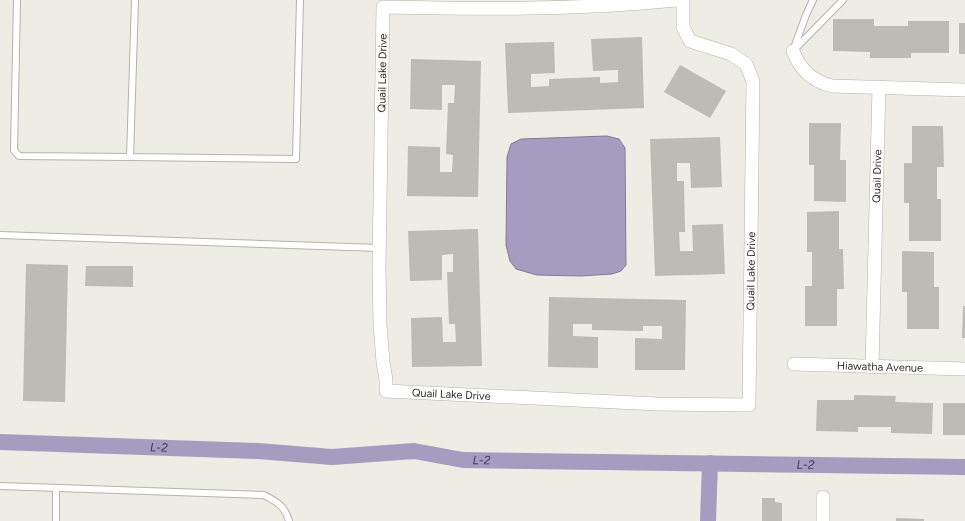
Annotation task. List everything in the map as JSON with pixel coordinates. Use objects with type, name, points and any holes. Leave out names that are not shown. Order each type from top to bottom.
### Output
[{"type":"street","name":"Quail Lake Drive","points":[[676,0],[622,5],[488,9],[383,7],[379,248],[380,324],[386,391],[657,404],[749,405],[753,81],[746,64],[731,54],[690,41],[683,27],[683,0]]},
{"type":"street","points":[[793,51],[797,62],[803,71],[812,78],[832,86],[965,90]]},
{"type":"street","name":"Quail Drive","points":[[872,367],[879,87]]},
{"type":"street","name":"Hiawatha Avenue","points":[[794,364],[965,369]]},
{"type":"street","points":[[823,497],[823,521]]},
{"type":"lane","points":[[17,0],[14,150],[19,156],[296,159],[300,0]]},
{"type":"lane","points":[[130,157],[135,0]]},
{"type":"lane","points":[[793,51],[806,15],[814,0]]},
{"type":"lane","points":[[793,51],[842,0]]},
{"type":"lane","points":[[0,235],[379,248]]},
{"type":"lane","points":[[0,486],[264,495],[279,504],[286,511],[290,521]]},
{"type":"lane","points":[[56,488],[56,521]]},
{"type":"shaded area","points":[[607,136],[619,139],[625,148],[626,265],[621,271],[612,274],[581,276],[537,275],[516,269],[510,261],[506,245],[507,157],[511,144],[521,139]]},
{"type":"building","points":[[833,19],[874,19],[874,26],[908,26],[908,21],[949,21],[949,53],[911,53],[911,58],[870,58],[870,52],[833,51]]},
{"type":"building","points":[[959,23],[965,23],[965,54],[959,54]]},
{"type":"building","points":[[642,37],[644,108],[508,113],[505,43],[554,42],[555,73],[531,74],[531,87],[549,86],[549,79],[600,77],[600,83],[618,82],[618,70],[593,71],[591,39]]},
{"type":"building","points":[[411,59],[481,61],[478,197],[407,196],[408,146],[440,147],[440,172],[452,172],[453,155],[446,154],[448,103],[454,103],[455,85],[442,85],[442,110],[410,109]]},
{"type":"building","points":[[680,65],[726,91],[710,118],[664,92]]},
{"type":"building","points":[[809,123],[841,123],[840,160],[846,160],[846,202],[814,201],[814,165],[809,165]]},
{"type":"building","points":[[912,126],[943,126],[944,167],[937,167],[937,199],[941,199],[941,241],[909,241],[909,203],[904,203],[904,163],[912,163]]},
{"type":"building","points":[[720,137],[722,187],[691,188],[690,163],[677,163],[677,181],[684,181],[685,232],[679,232],[680,251],[693,251],[692,225],[723,224],[725,274],[655,276],[650,139]]},
{"type":"building","points":[[839,211],[839,249],[843,249],[844,289],[837,289],[837,326],[805,326],[805,286],[812,286],[812,252],[807,252],[807,212]]},
{"type":"building","points":[[478,229],[482,366],[412,367],[411,318],[442,317],[443,342],[456,342],[455,324],[449,324],[447,272],[453,272],[453,254],[442,255],[442,280],[410,281],[408,231]]},
{"type":"building","points":[[902,251],[934,252],[934,287],[939,287],[939,329],[907,329],[907,292],[902,292]]},
{"type":"building","points":[[26,264],[68,265],[65,402],[23,401]]},
{"type":"building","points":[[86,266],[133,266],[133,287],[85,286]]},
{"type":"building","points":[[549,297],[686,300],[685,370],[635,370],[635,338],[662,339],[662,326],[643,326],[643,331],[592,330],[592,324],[573,324],[573,336],[598,337],[598,368],[548,367]]},
{"type":"building","points":[[963,306],[965,306],[965,338],[962,338]]},
{"type":"building","points":[[854,395],[896,396],[895,402],[933,403],[932,434],[891,433],[891,427],[858,427],[858,432],[816,431],[817,400],[854,400]]},
{"type":"building","points":[[943,403],[965,403],[965,435],[943,435]]},
{"type":"building","points":[[762,498],[775,498],[775,502],[782,503],[782,521],[762,521]]},
{"type":"building","points":[[896,518],[924,519],[924,521],[896,521]]},
{"type":"waterway","name":"L-2","points":[[0,442],[258,451],[332,457],[414,451],[463,460],[965,467]]},
{"type":"waterway","points":[[708,521],[710,463]]}]
